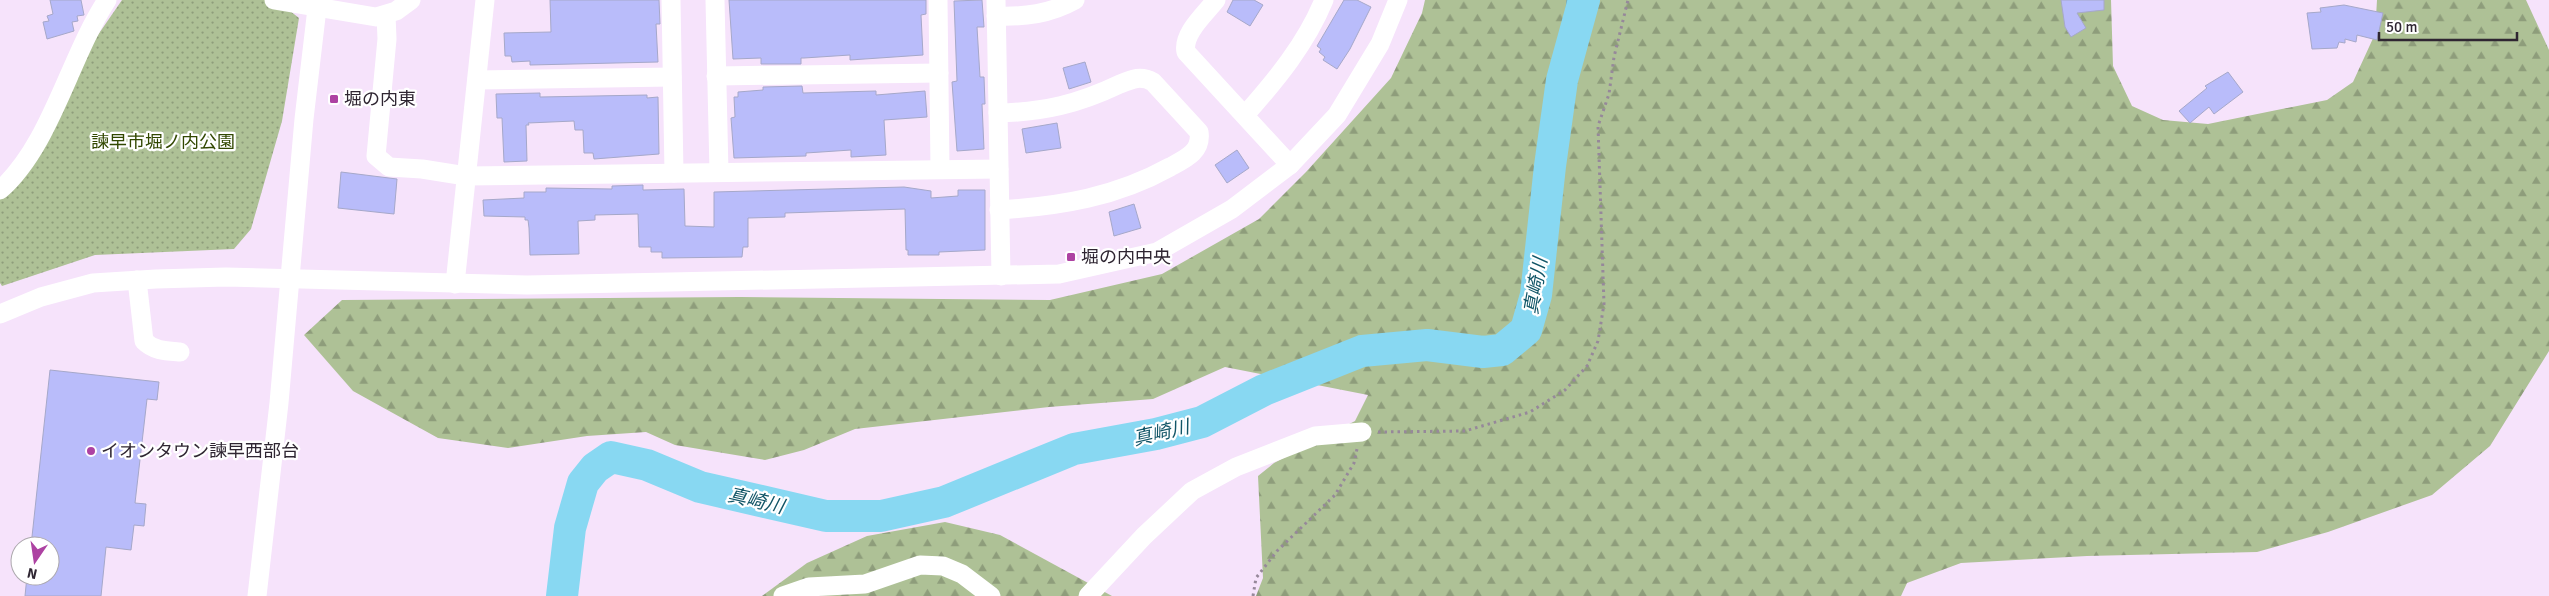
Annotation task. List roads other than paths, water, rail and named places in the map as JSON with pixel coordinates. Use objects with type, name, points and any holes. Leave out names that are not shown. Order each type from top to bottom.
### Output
[{"type":"street","points":[[0,190],[26,161],[41,134],[86,36],[107,0]]},
{"type":"street","points":[[274,0],[317,4],[365,17],[386,16],[411,0]]},
{"type":"street","points":[[455,284],[485,0]]},
{"type":"street","points":[[671,0],[674,173]]},
{"type":"street","points":[[715,0],[719,172]]},
{"type":"street","points":[[938,0],[940,169]]},
{"type":"street","points":[[1001,276],[996,8],[1032,15],[1048,12],[1075,0]]},
{"type":"street","points":[[1216,0],[1189,34],[1186,40],[1186,52],[1290,164]]},
{"type":"street","points":[[1245,115],[1289,63],[1307,34],[1324,0]]},
{"type":"street","points":[[0,314],[42,297],[93,283],[137,280],[226,277],[536,285],[1001,276],[1059,274],[1157,252],[1232,209],[1290,164],[1337,115],[1380,44],[1398,0]]},
{"type":"street","points":[[257,596],[279,403],[289,279],[317,4]]},
{"type":"street","points":[[386,16],[376,156],[389,167],[422,169],[466,176],[999,168]]},
{"type":"street","points":[[716,76],[939,73]]},
{"type":"street","points":[[476,80],[672,77]]},
{"type":"street","points":[[998,113],[1048,109],[1072,104],[1131,79],[1142,78],[1153,82],[1199,132],[1200,139],[1196,151],[1180,162],[1149,179],[1116,192],[1049,207],[1000,210]]},
{"type":"street","points":[[137,280],[141,334],[144,341],[150,348],[180,352]]},
{"type":"street","points":[[1088,596],[1144,536],[1192,491],[1236,467],[1315,436],[1362,432]]},
{"type":"street","points":[[783,596],[809,587],[865,584],[920,564],[943,566],[962,574],[991,596]]},
{"type":"water","points":[[1567,0],[1591,0],[1557,103]]},
{"type":"waterway","name":"真崎川","points":[[562,596],[570,528],[583,483],[595,468],[611,457],[647,465],[700,487],[826,516],[881,516],[944,502],[1074,449],[1156,434],[1202,422],[1264,390],[1362,351],[1427,345],[1483,352],[1502,350],[1526,330],[1536,295],[1550,166],[1562,80],[1584,0]]},
{"type":"place","name":"堀の内東","points":[[334,99]]},
{"type":"place","name":"堀の内中央","points":[[1071,257]]},
{"type":"place","name":"イオンタウン諫早西部台","points":[[91,451]]},
{"type":"park label","name":"諫早市堀ノ内公園","points":[[163,142]]}]
